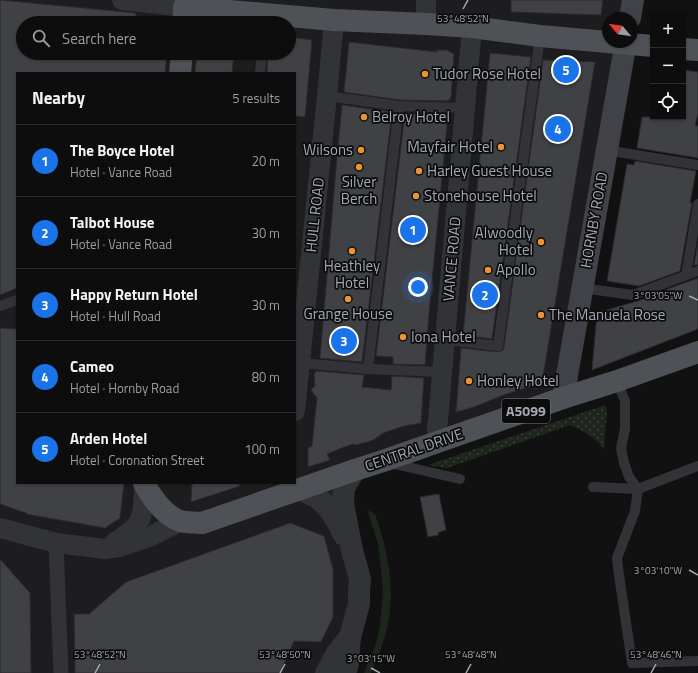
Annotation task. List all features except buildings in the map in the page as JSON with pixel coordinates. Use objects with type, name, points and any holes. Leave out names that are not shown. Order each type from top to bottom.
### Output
[{"type":"main road","points":[[631,12],[633,0]]},
{"type":"main road","points":[[184,10],[244,16]]},
{"type":"main road","points":[[296,19],[472,27],[540,36],[602,41]]},
{"type":"main road","points":[[638,44],[650,46]]},
{"type":"main road","name":"HORNBY ROAD","points":[[562,398],[625,48]]},
{"type":"main road","points":[[686,49],[698,50]]},
{"type":"main road","points":[[180,72],[181,60]]},
{"type":"main road","name":"CENTRAL DRIVE","points":[[181,522],[202,523],[291,489],[383,461],[698,352]]},
{"type":"main road","points":[[144,484],[149,493],[164,511],[181,522]]},
{"type":"street","points":[[122,0],[184,10]]},
{"type":"street","points":[[426,0],[426,24]]},
{"type":"street","name":"HULL ROAD","points":[[296,399],[334,20]]},
{"type":"street","name":"VANCE ROAD","points":[[439,442],[437,428],[472,27]]},
{"type":"street","points":[[345,673],[350,637],[359,604],[360,591],[360,579],[352,550],[343,498],[346,484],[355,470]]},
{"type":"street","points":[[105,549],[130,532],[138,524],[144,500],[144,484]]},
{"type":"street","points":[[291,489],[316,497],[330,510],[352,550]]},
{"type":"street","points":[[0,528],[56,543],[105,549],[119,547],[149,537],[181,522]]},
{"type":"street","points":[[56,543],[61,673]]},
{"type":"street","points":[[326,673],[337,653],[350,637]]},
{"type":"lane","points":[[445,340],[498,346],[540,36]]},
{"type":"lane","points":[[260,72],[261,60]]},
{"type":"lane","points":[[327,96],[399,106],[466,108]]},
{"type":"lane","points":[[368,369],[399,106]]},
{"type":"lane","points":[[606,150],[698,165]]},
{"type":"lane","points":[[686,275],[698,204]]},
{"type":"lane","points":[[582,288],[633,295],[698,271]]},
{"type":"lane","points":[[0,306],[16,300]]},
{"type":"lane","points":[[298,374],[368,369],[442,372]]},
{"type":"lane","points":[[617,381],[625,401],[625,429],[621,448],[629,477],[638,489],[635,511],[617,558],[632,663],[698,661]]},
{"type":"lane","points":[[383,461],[460,479]]},
{"type":"lane","points":[[593,487],[638,489],[698,466]]},
{"type":"shaded area","points":[[0,0],[627,0],[625,12],[602,12],[602,48],[619,48],[559,393],[355,470],[345,673],[0,673]]},
{"type":"shaded area","points":[[605,405],[607,411],[604,449],[588,435],[570,425],[447,468],[428,465]]},
{"type":"shaded area","points":[[367,510],[375,514],[380,528],[387,556],[391,585],[390,614],[387,629],[371,673],[364,673],[375,646],[380,627],[383,588],[378,543]]},
{"type":"place","name":"Arden Hotel","points":[[566,70]]},
{"type":"place","name":"Tudor Rose Hotel","points":[[425,74]]},
{"type":"place","name":"Belroy Hotel","points":[[364,117]]},
{"type":"place","name":"Cameo","points":[[558,129]]},
{"type":"place","name":"Mayfair Hotel","points":[[501,147]]},
{"type":"place","name":"Wilsons","points":[[361,150]]},
{"type":"place","name":"Silver Berch","points":[[359,167]]},
{"type":"place","name":"Harley Guest House","points":[[419,171]]},
{"type":"place","name":"Stonehouse Hotel","points":[[416,196]]},
{"type":"place","name":"The Boyce Hotel","points":[[413,230]]},
{"type":"place","name":"Alwoodly Hotel","points":[[541,242]]},
{"type":"place","name":"Heathley Hotel","points":[[352,251]]},
{"type":"place","name":"Apollo","points":[[488,270]]},
{"type":"place","name":"Talbot House","points":[[485,295]]},
{"type":"place","name":"Grange House","points":[[348,299]]},
{"type":"place","name":"The Manuela Rose","points":[[541,315]]},
{"type":"place","name":"Iona Hotel","points":[[403,337]]},
{"type":"place","name":"Happy Return Hotel","points":[[344,341]]},
{"type":"place","name":"Honley Hotel","points":[[469,381]]}]
